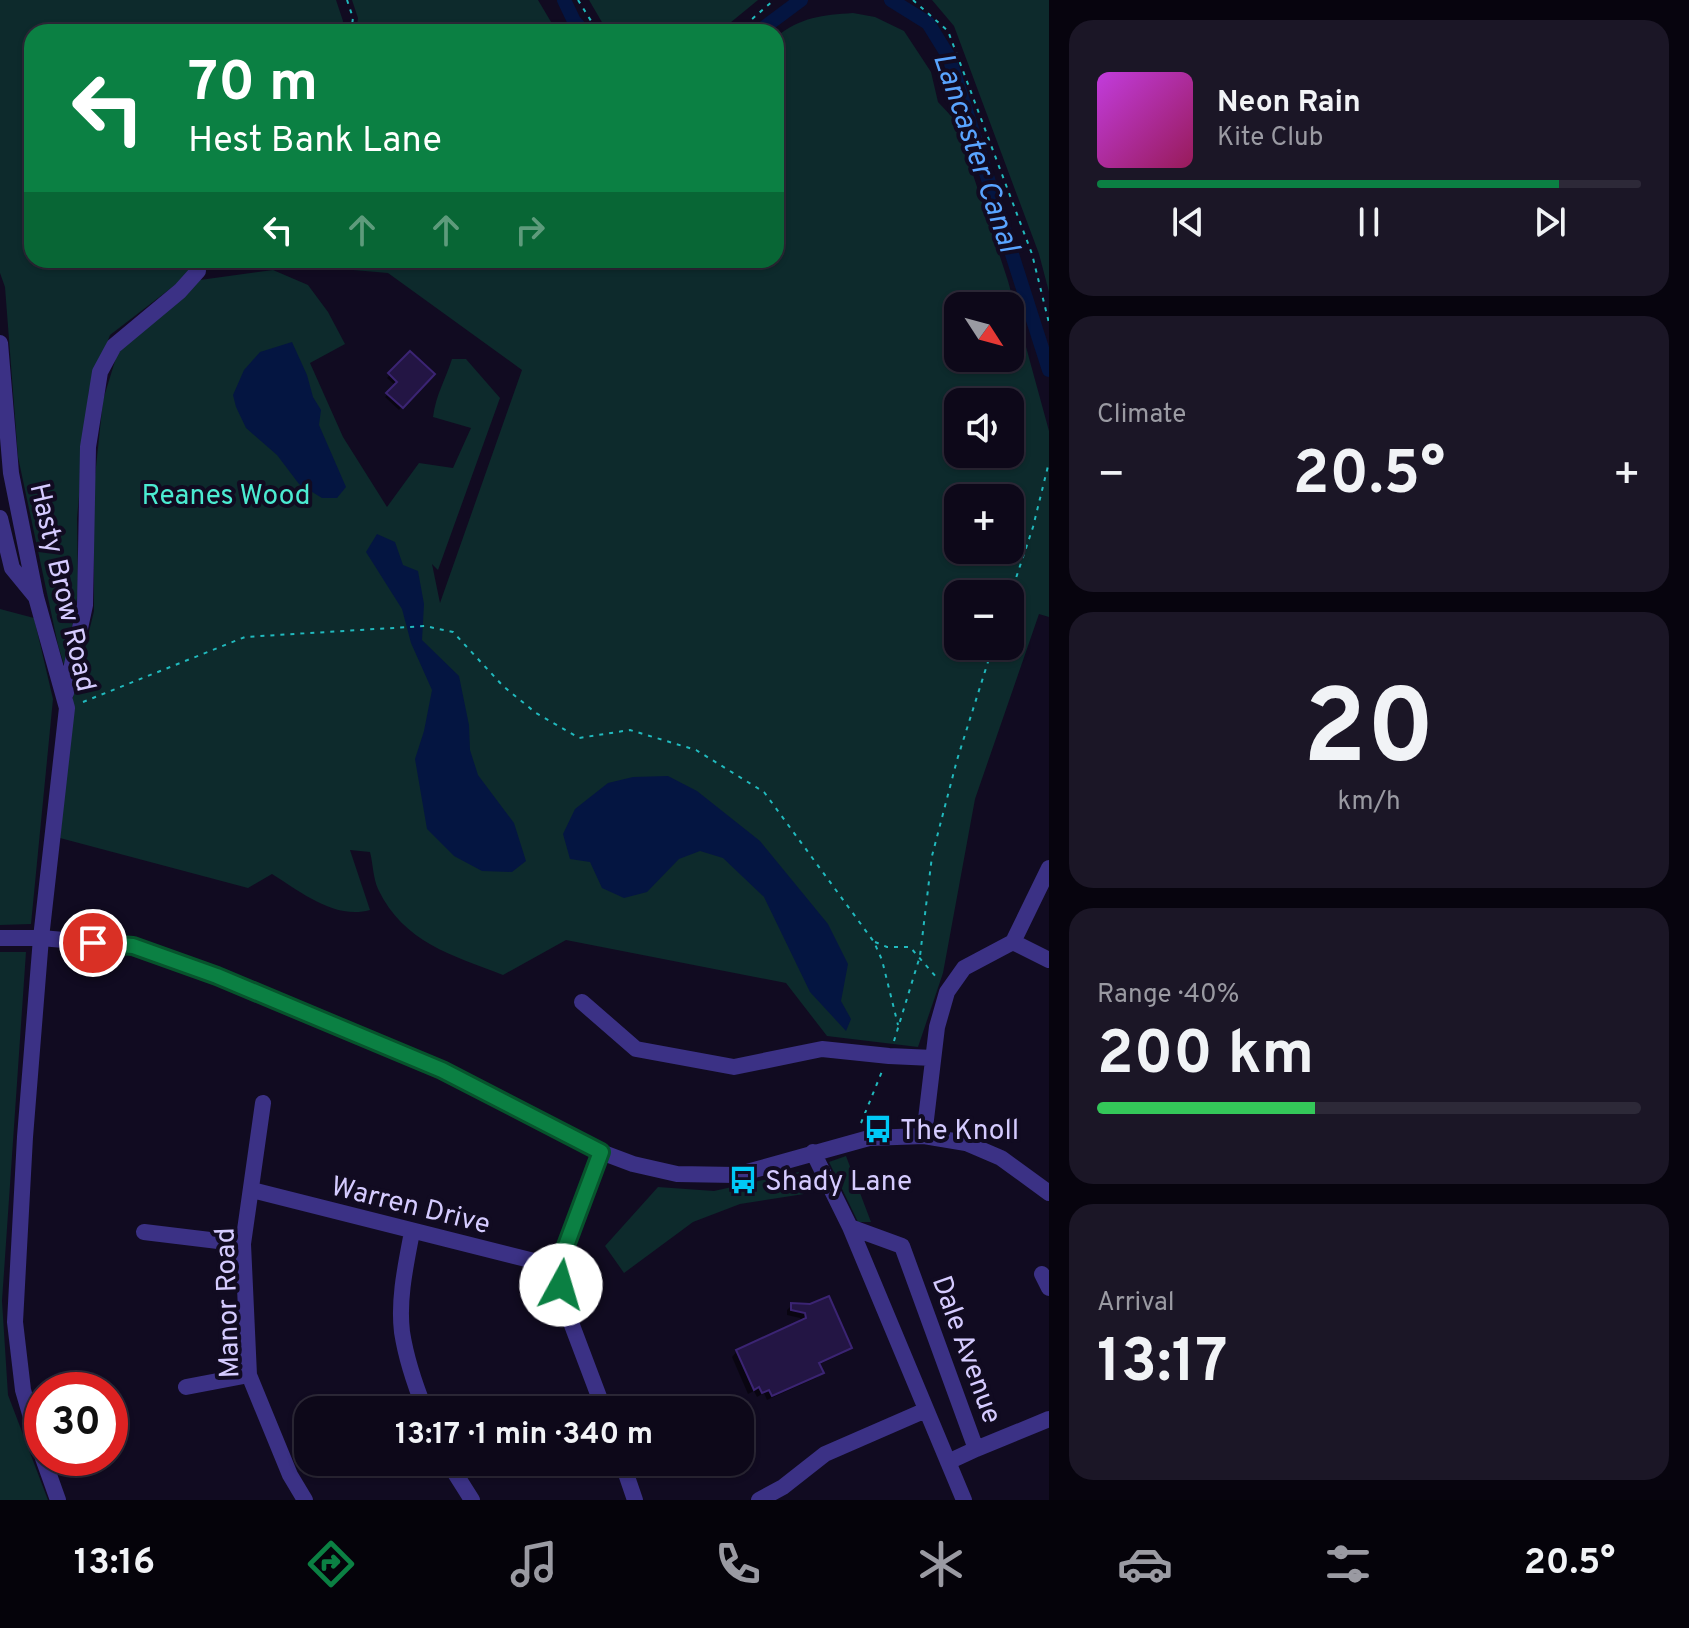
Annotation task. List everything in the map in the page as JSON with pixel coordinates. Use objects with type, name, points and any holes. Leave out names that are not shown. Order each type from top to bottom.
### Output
[{"type":"street","points":[[66,702],[85,605],[88,447],[100,372],[114,346],[180,291],[198,271]]},
{"type":"street","name":"Hasty Brow Road","points":[[0,343],[11,473],[36,597],[66,702],[41,938],[25,1137],[15,1322],[24,1393]]},
{"type":"street","points":[[0,518],[12,568],[36,597]]},
{"type":"street","points":[[924,1136],[937,1027],[947,992],[964,968],[1013,942],[1049,868]]},
{"type":"street","points":[[0,938],[41,938],[133,946],[217,976],[442,1070],[601,1152],[633,1164],[677,1174],[736,1175],[869,1138],[924,1136],[966,1143],[1001,1158],[1049,1193]]},
{"type":"street","points":[[1013,942],[1049,960]]},
{"type":"street","points":[[582,1002],[636,1049],[734,1067],[822,1049],[933,1058]]},
{"type":"street","name":"Manor Road","points":[[263,1103],[243,1244],[249,1375],[290,1475],[305,1500]]},
{"type":"street","points":[[599,1396],[564,1304],[558,1267],[601,1152]]},
{"type":"street","points":[[813,1152],[850,1227],[964,1500]]},
{"type":"street","name":"Warren Drive","points":[[252,1190],[558,1267]]},
{"type":"street","name":"Dale Avenue","points":[[850,1227],[902,1246],[976,1449],[1049,1419]]},
{"type":"street","points":[[144,1232],[243,1244]]},
{"type":"street","points":[[412,1232],[403,1281],[402,1330],[420,1396]]},
{"type":"street","points":[[186,1387],[249,1375]]},
{"type":"street","points":[[759,1500],[783,1487],[825,1454],[926,1410]]},
{"type":"street","points":[[948,1462],[976,1449]]},
{"type":"street","name":"Hasty Brow Road","points":[[49,1476],[58,1500]]},
{"type":"street","points":[[457,1476],[472,1500]]},
{"type":"street","points":[[627,1476],[635,1500]]},
{"type":"path","points":[[347,0],[352,24]]},
{"type":"path","points":[[578,0],[593,24]]},
{"type":"path","points":[[746,24],[774,0]]},
{"type":"path","points":[[913,0],[948,31],[1032,254],[1049,323]]},
{"type":"path","points":[[1015,580],[1033,527],[1049,462]]},
{"type":"path","points":[[66,702],[245,637],[425,626],[453,632],[503,686],[536,713],[579,738],[630,730],[696,750],[764,792],[874,942],[882,960],[898,1025]]},
{"type":"path","points":[[853,1142],[889,1056],[920,956],[932,856],[957,760],[989,660]]},
{"type":"path","points":[[874,942],[887,947],[910,947],[947,992]]},
{"type":"green space","points":[[0,0],[336,0],[342,24],[24,24],[24,268],[191,268],[175,285],[110,335],[89,390],[77,518],[78,592],[65,668],[18,457],[5,287],[0,273]]},
{"type":"green space","points":[[352,0],[538,0],[552,24],[357,24]]},
{"type":"green space","points":[[589,0],[758,0],[729,24],[603,24]]},
{"type":"green space","points":[[932,0],[1049,0],[1049,292],[1039,254],[954,26]]},
{"type":"green space","name":"Reanes Wood","points":[[853,13],[875,17],[904,31],[931,72],[938,102],[955,120],[1011,292],[944,292],[944,372],[1024,372],[1024,340],[1049,431],[1049,617],[1039,614],[1024,657],[1024,580],[944,580],[944,660],[1023,660],[975,799],[943,973],[918,1047],[827,1036],[786,983],[566,940],[503,975],[431,945],[401,922],[378,889],[370,852],[350,850],[370,910],[357,912],[331,908],[272,874],[248,888],[60,838],[73,697],[94,611],[94,486],[103,400],[119,348],[200,280],[273,270],[308,285],[328,312],[345,344],[310,363],[343,437],[387,507],[419,463],[453,468],[471,428],[433,417],[438,394],[452,359],[466,359],[500,398],[438,570],[432,564],[440,603],[522,370],[388,273],[330,268],[784,268],[784,31],[803,21]]},
{"type":"green space","points":[[0,609],[34,618],[53,699],[31,924],[0,925]]},
{"type":"green space","points":[[0,952],[26,952],[2,1301],[8,1395],[24,1437],[24,1476],[39,1476],[48,1500],[0,1500]]},
{"type":"green space","points":[[846,1156],[871,1222],[858,1222],[829,1162]]},
{"type":"green space","points":[[799,1172],[804,1194],[740,1204],[693,1222],[624,1273],[605,1246],[658,1187],[714,1191]]},
{"type":"water","points":[[292,342],[321,410],[319,425],[346,487],[337,498],[322,498],[299,484],[277,455],[246,428],[236,407],[233,395],[244,370],[260,352]]},
{"type":"water","points":[[377,534],[395,542],[403,565],[418,571],[424,604],[422,640],[459,676],[469,725],[470,750],[478,775],[514,823],[526,861],[512,872],[482,871],[454,856],[427,829],[415,759],[432,690],[411,643],[402,609],[366,552]]},
{"type":"water","points":[[668,776],[697,791],[760,841],[828,924],[848,964],[841,1001],[851,1019],[846,1031],[810,992],[764,897],[723,858],[700,851],[679,859],[647,892],[624,898],[602,888],[590,862],[570,859],[563,834],[575,809],[608,783],[633,777]]},
{"type":"building","points":[[410,351],[435,374],[403,408],[386,393],[397,382],[388,373]]},
{"type":"building","points":[[829,1296],[852,1348],[819,1363],[824,1373],[772,1396],[769,1390],[762,1393],[759,1387],[754,1390],[736,1350],[806,1318],[805,1313],[791,1310],[791,1303],[810,1304]]},
{"type":"waterway","name":"Lancaster Canal","points":[[564,0],[577,24]]},
{"type":"waterway","name":"Lancaster Canal","points":[[769,24],[801,0]]},
{"type":"waterway","name":"Lancaster Canal","points":[[891,0],[928,23],[949,57],[1049,370]]},
{"type":"place","name":"The Knoll","points":[[878,1129]]},
{"type":"place","name":"Shady Lane","points":[[743,1180]]},
{"type":"route","points":[[93,943],[133,946],[217,976],[442,1070],[601,1152],[558,1267],[561,1285]]}]
